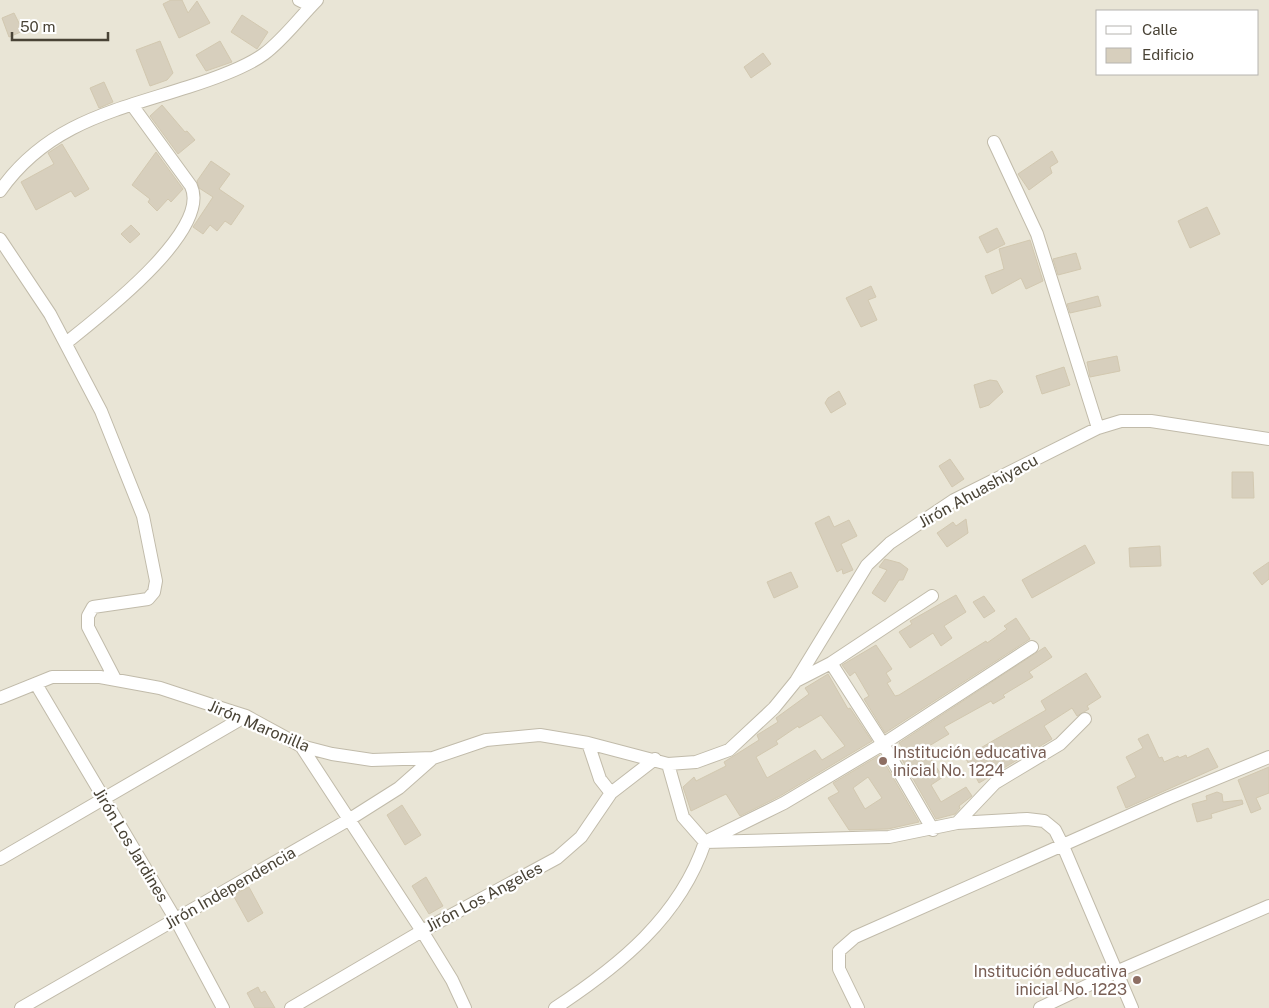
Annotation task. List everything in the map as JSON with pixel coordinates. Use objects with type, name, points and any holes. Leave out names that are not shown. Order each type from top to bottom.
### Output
[{"type":"street","points":[[299,0],[314,3]]},
{"type":"street","points":[[0,191],[30,155],[60,133],[132,105],[214,79],[264,54],[314,3]]},
{"type":"street","points":[[66,343],[141,281],[189,222],[194,193],[191,186],[132,105]]},
{"type":"street","points":[[994,142],[1037,234],[1098,428]]},
{"type":"street","points":[[0,240],[50,314],[66,343],[101,411],[143,516],[156,581],[154,592],[148,599],[93,607],[88,616],[88,627],[115,679]]},
{"type":"street","name":"Jirón Ahuashiyacu","points":[[668,764],[696,762],[729,750],[774,708],[796,681],[867,566],[890,543],[954,500],[1098,428],[1121,421],[1151,421],[1269,439]]},
{"type":"street","points":[[796,681],[831,663],[932,596]]},
{"type":"street","points":[[555,1008],[599,979],[646,939],[697,867],[705,842],[784,803],[883,744],[1032,647]]},
{"type":"street","points":[[831,663],[883,744],[933,830]]},
{"type":"street","name":"Jirón Maronilla","points":[[0,698],[52,677],[100,677],[160,688],[246,716],[301,746],[332,754],[372,760],[433,758],[486,740],[540,735],[588,743],[655,759],[668,764]]},
{"type":"street","name":"Jirón Los Jardines","points":[[36,684],[176,920],[223,1008]]},
{"type":"street","points":[[0,859],[246,716]]},
{"type":"street","points":[[957,823],[995,784],[1060,744],[1085,719]]},
{"type":"street","points":[[588,743],[600,779],[611,793]]},
{"type":"street","points":[[301,746],[422,931],[452,980],[465,1008]]},
{"type":"street","points":[[858,1008],[839,969],[839,951],[855,938],[1269,757]]},
{"type":"street","name":"Jirón Independencia","points":[[21,1008],[350,819],[399,788],[433,758]]},
{"type":"street","name":"Jirón Los Angeles","points":[[291,1008],[422,931],[557,858],[582,837],[611,793],[655,759]]},
{"type":"street","points":[[668,764],[683,817],[705,842]]},
{"type":"street","points":[[705,842],[889,837],[933,830],[957,823],[1027,819],[1044,821],[1055,830],[1063,846],[1132,1008]]},
{"type":"street","points":[[1040,1008],[1116,972],[1269,906]]},
{"type":"shaded area","points":[[0,0],[1269,0],[1269,1008],[0,1008]]},
{"type":"building","points":[[171,0],[182,0],[188,13],[197,1],[210,23],[179,38],[163,4]]},
{"type":"building","points":[[14,13],[23,31],[9,37],[2,18]]},
{"type":"building","points":[[242,15],[268,32],[257,49],[231,32]]},
{"type":"building","points":[[160,41],[173,73],[167,80],[150,86],[136,50]]},
{"type":"building","points":[[220,41],[232,62],[206,71],[196,55]]},
{"type":"building","points":[[763,53],[771,64],[751,78],[744,67]]},
{"type":"building","points":[[104,82],[113,102],[99,108],[90,88]]},
{"type":"building","points":[[162,105],[185,132],[187,131],[195,140],[178,154],[150,116]]},
{"type":"building","points":[[62,144],[89,189],[75,197],[71,191],[36,210],[21,182],[54,164],[48,153]]},
{"type":"building","points":[[1052,151],[1058,162],[1050,167],[1052,173],[1029,190],[1018,174]]},
{"type":"building","points":[[156,152],[183,189],[171,202],[168,199],[157,211],[148,202],[150,199],[132,185]]},
{"type":"building","points":[[211,161],[230,174],[219,189],[244,206],[231,225],[225,221],[217,231],[210,225],[203,234],[193,227],[213,197],[199,188],[197,181]]},
{"type":"building","points":[[1207,207],[1220,234],[1190,248],[1178,221]]},
{"type":"building","points":[[131,225],[140,234],[130,243],[121,234]]},
{"type":"building","points":[[997,228],[1005,244],[987,253],[979,237]]},
{"type":"building","points":[[1030,240],[1043,281],[1026,289],[1021,278],[992,294],[985,276],[1004,269],[999,249]]},
{"type":"building","points":[[1076,253],[1081,269],[1058,275],[1053,259]]},
{"type":"building","points":[[871,286],[876,297],[868,300],[877,320],[861,327],[846,298]]},
{"type":"building","points":[[1098,296],[1101,306],[1070,313],[1067,304]]},
{"type":"building","points":[[1117,356],[1120,371],[1090,377],[1087,362]]},
{"type":"building","points":[[1064,367],[1070,385],[1042,394],[1036,376]]},
{"type":"building","points":[[990,380],[997,381],[1003,392],[989,405],[980,408],[974,385]]},
{"type":"building","points":[[839,391],[846,404],[831,413],[825,403],[828,398]]},
{"type":"building","points":[[950,459],[964,479],[952,487],[939,466]]},
{"type":"building","points":[[1232,472],[1253,472],[1254,498],[1232,498]]},
{"type":"building","points":[[829,516],[834,527],[849,520],[857,536],[841,544],[853,570],[843,574],[842,569],[837,572],[815,523]]},
{"type":"building","points":[[966,519],[968,533],[947,547],[937,533],[953,522],[956,526]]},
{"type":"building","points":[[1085,545],[1095,563],[1032,598],[1022,580]]},
{"type":"building","points":[[1160,546],[1161,566],[1130,567],[1129,548]]},
{"type":"building","points":[[885,559],[900,563],[908,569],[903,580],[899,580],[885,602],[872,593],[887,570],[879,567]]},
{"type":"building","points":[[1269,562],[1269,579],[1262,585],[1253,573]]},
{"type":"building","points":[[791,572],[798,587],[774,598],[767,582]]},
{"type":"building","points":[[956,595],[966,612],[944,626],[952,638],[941,646],[933,633],[910,648],[899,632],[912,624],[910,621]]},
{"type":"building","points":[[984,596],[995,611],[984,618],[973,602]]},
{"type":"building","points":[[1016,618],[1030,639],[885,733],[864,699],[869,696],[855,672],[850,676],[842,665],[876,645],[892,669],[886,673],[891,681],[887,683],[895,696],[899,695],[986,641],[987,643],[1007,629],[1004,626]]},
{"type":"building","points":[[1045,647],[1052,657],[1029,672],[1033,677],[1003,695],[1005,697],[993,704],[991,701],[944,727],[949,734],[924,749],[943,777],[931,785],[941,802],[966,787],[972,796],[959,806],[960,808],[955,814],[936,819],[900,756],[906,752],[899,743]]},
{"type":"building","points":[[1086,673],[1101,697],[1087,706],[1089,709],[1077,716],[1072,708],[1044,726],[1052,739],[979,783],[965,757],[1046,710],[1041,701]]},
{"type":"building","points":[[828,674],[848,709],[850,708],[872,741],[780,796],[740,816],[726,794],[691,811],[683,787],[694,777],[696,781],[726,766],[724,762],[759,740],[757,735],[778,722],[776,718],[809,694],[805,688]],"holes":[[[821,715],[845,746],[822,760],[815,750],[767,778],[756,757],[778,744],[776,741],[798,726],[799,728]]]},
{"type":"building","points":[[1148,734],[1159,758],[1162,757],[1164,762],[1178,756],[1179,758],[1186,755],[1187,758],[1208,748],[1218,767],[1126,808],[1117,787],[1136,777],[1126,757],[1143,748],[1138,739]]},
{"type":"building","points":[[880,755],[919,822],[888,829],[849,830],[828,798],[839,792],[833,783]],"holes":[[[868,777],[882,798],[865,809],[853,788]]]},
{"type":"building","points":[[1269,767],[1269,793],[1256,798],[1261,809],[1251,813],[1238,780]]},
{"type":"building","points":[[1217,792],[1222,794],[1223,802],[1242,800],[1243,804],[1211,814],[1212,818],[1197,822],[1192,804],[1207,800],[1206,796]]},
{"type":"building","points":[[402,805],[421,835],[405,845],[387,815]]},
{"type":"building","points":[[426,877],[443,906],[429,914],[412,886]]},
{"type":"building","points":[[249,887],[263,913],[248,922],[233,895]]},
{"type":"building","points":[[258,987],[261,993],[265,991],[275,1008],[255,1008],[247,993]]},
{"type":"place","name":"Institución educativa inicial No. 1224","points":[[883,761]]},
{"type":"place","name":"Institución educativa inicial No. 1223","points":[[1137,980]]}]
